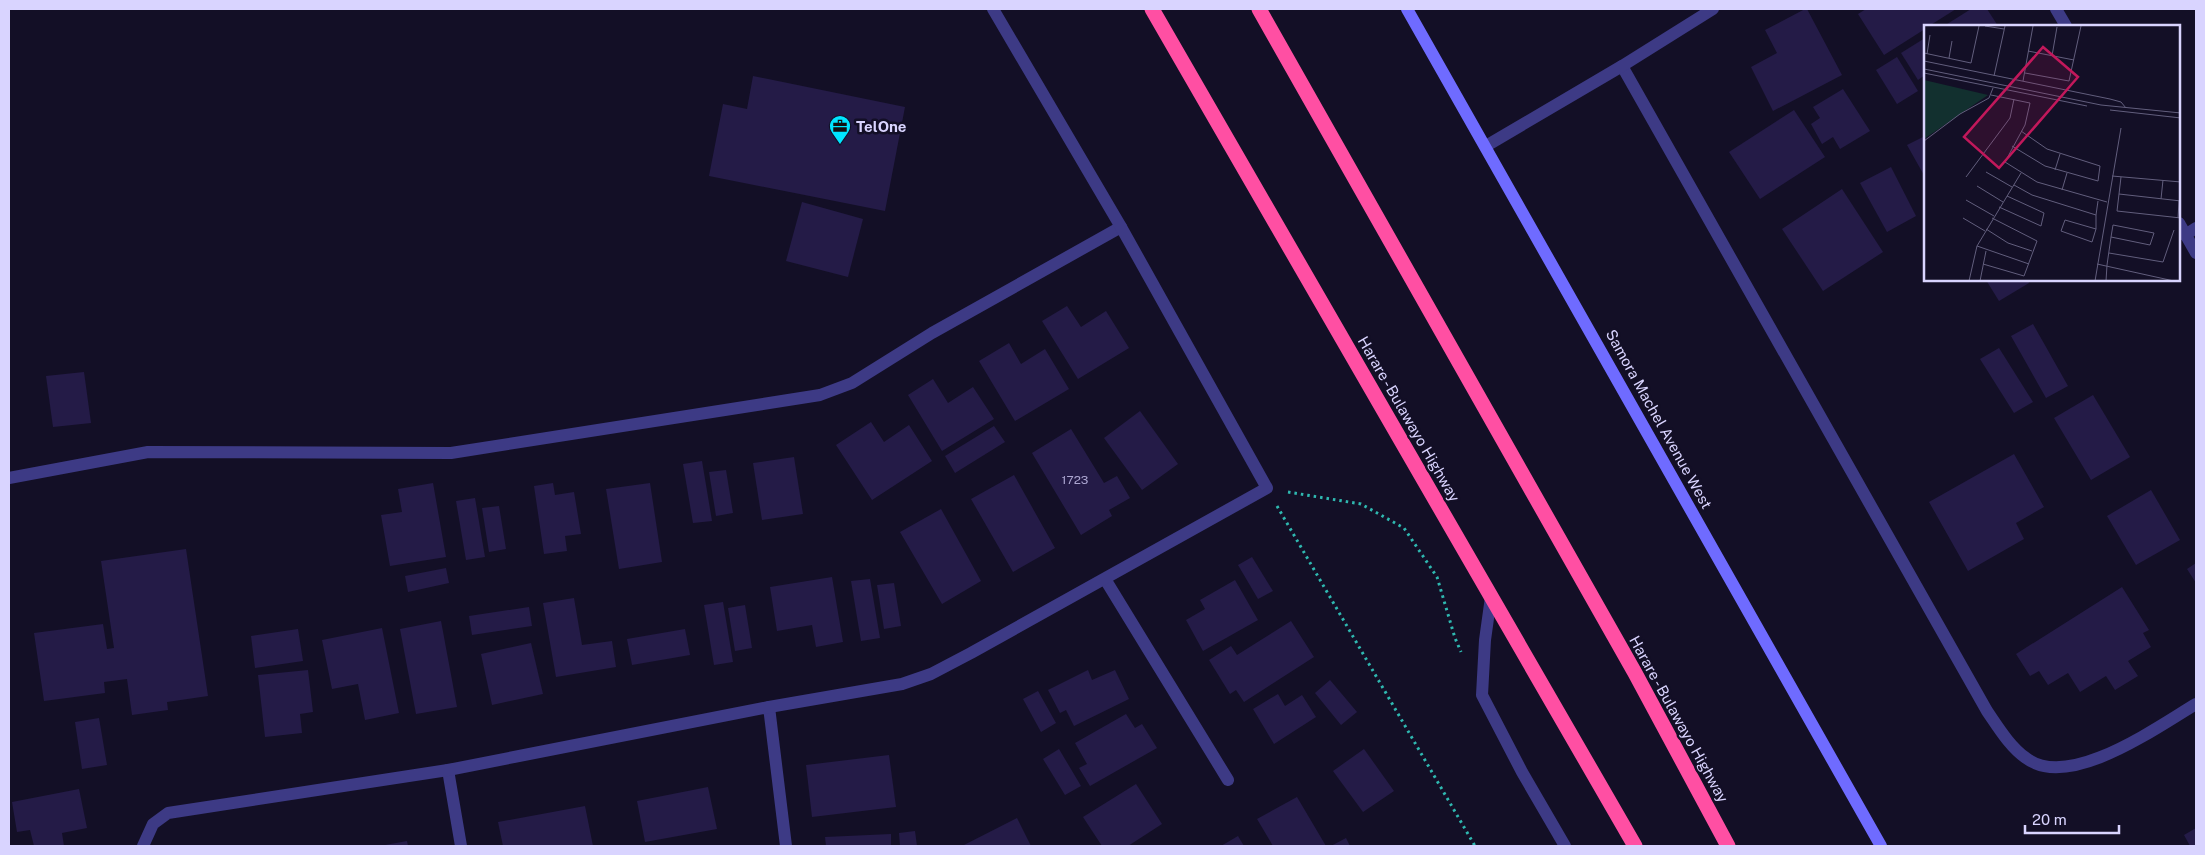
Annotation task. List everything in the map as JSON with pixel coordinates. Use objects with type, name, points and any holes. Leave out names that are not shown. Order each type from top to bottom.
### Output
[{"type":"highway","name":"Harare - Bulawayo Highway","points":[[1152,9],[1635,846]]},
{"type":"highway","name":"Harare - Bulawayo Highway","points":[[1259,9],[1635,673],[1728,846]]},
{"type":"street","points":[[143,846],[153,824],[168,813],[448,770],[769,707],[902,684],[930,674],[1267,488],[1121,228],[993,9]]},
{"type":"street","name":"Samora Machel Avenue West","points":[[1407,9],[1881,846]]},
{"type":"street","points":[[1486,146],[1622,66],[1713,9]]},
{"type":"street","points":[[2056,9],[2065,25]]},
{"type":"street","points":[[1622,66],[1987,711],[2005,737],[2026,759],[2048,768],[2068,767],[2108,754],[2196,704]]},
{"type":"street","points":[[9,478],[148,452],[451,452],[820,395],[852,383],[932,333],[1121,228]]},
{"type":"street","points":[[2187,229],[2196,253]]},
{"type":"street","points":[[1105,579],[1228,780]]},
{"type":"street","points":[[1491,596],[1485,640],[1482,695],[1522,772],[1565,846]]},
{"type":"street","points":[[769,707],[786,846]]},
{"type":"street","points":[[448,770],[461,846]]},
{"type":"path","points":[[1267,488],[1361,504],[1404,528],[1437,577],[1455,638],[1462,654]]},
{"type":"path","points":[[1267,488],[1475,846]]},
{"type":"building","points":[[1807,9],[1842,75],[1773,111],[1751,67],[1777,53],[1765,30]]},
{"type":"building","points":[[1866,9],[1956,9],[1931,25],[1924,25],[1924,30],[1884,55],[1858,14]]},
{"type":"building","points":[[1971,9],[1987,9],[1997,25],[1946,25]]},
{"type":"building","points":[[1924,39],[1924,76],[1918,80],[1901,53]]},
{"type":"building","points":[[1897,57],[1918,91],[1897,104],[1876,70]]},
{"type":"building","points":[[753,76],[905,107],[885,211],[709,176],[723,104],[747,109]]},
{"type":"building","points":[[1843,89],[1870,131],[1840,149],[1833,137],[1822,144],[1811,124],[1820,118],[1813,107]]},
{"type":"building","points":[[1794,110],[1825,157],[1760,199],[1729,152]]},
{"type":"building","points":[[1924,136],[1924,175],[1907,145]]},
{"type":"building","points":[[1891,167],[1916,216],[1887,232],[1860,183]]},
{"type":"building","points":[[1842,189],[1883,252],[1823,291],[1782,229]]},
{"type":"building","points":[[802,202],[863,219],[848,277],[786,261]]},
{"type":"building","points":[[1987,281],[2028,281],[2029,283],[1999,301]]},
{"type":"building","points":[[1067,306],[1081,327],[1106,311],[1129,348],[1078,379],[1042,321]]},
{"type":"building","points":[[2033,324],[2068,386],[2046,398],[2011,336]]},
{"type":"building","points":[[1009,343],[1021,364],[1045,349],[1069,389],[1015,421],[979,361]]},
{"type":"building","points":[[1999,348],[2033,402],[2014,413],[1980,359]]},
{"type":"building","points":[[84,372],[91,423],[53,427],[46,376]]},
{"type":"building","points":[[933,379],[948,403],[973,387],[994,419],[942,451],[908,395]]},
{"type":"building","points":[[2093,395],[2130,457],[2091,480],[2054,418]]},
{"type":"building","points":[[1140,411],[1178,464],[1142,490],[1104,438]]},
{"type":"building","points":[[871,422],[884,442],[909,425],[932,461],[872,500],[836,445]]},
{"type":"building","points":[[994,426],[1005,442],[955,473],[945,456]]},
{"type":"building","points":[[1071,429],[1104,483],[1117,476],[1130,498],[1109,510],[1112,516],[1081,535],[1032,453]]},
{"type":"building","points":[[2014,454],[2044,507],[2016,523],[2024,539],[1968,571],[1929,502]]},
{"type":"building","points":[[794,457],[803,514],[762,520],[753,463]]},
{"type":"building","points":[[702,461],[712,521],[693,523],[683,464]]},
{"type":"building","points":[[726,470],[733,513],[716,516],[709,472]]},
{"type":"building","points":[[1014,475],[1055,548],[1013,572],[971,499]]},
{"type":"building","points":[[433,483],[446,557],[390,566],[381,515],[402,512],[398,489]]},
{"type":"building","points":[[553,483],[555,495],[574,492],[581,534],[565,536],[567,551],[544,554],[534,486]]},
{"type":"building","points":[[650,483],[662,562],[619,569],[606,489]]},
{"type":"building","points":[[2151,490],[2180,540],[2136,565],[2107,516]]},
{"type":"building","points":[[475,498],[485,557],[466,560],[456,501]]},
{"type":"building","points":[[499,506],[506,549],[489,552],[482,508]]},
{"type":"building","points":[[941,509],[981,581],[942,604],[900,532]]},
{"type":"building","points":[[186,549],[208,696],[167,702],[168,710],[132,715],[127,679],[104,682],[105,693],[44,701],[34,633],[103,624],[107,649],[114,648],[101,561]]},
{"type":"building","points":[[1252,557],[1273,591],[1258,599],[1238,565]]},
{"type":"building","points":[[2196,563],[2196,583],[2187,569]]},
{"type":"building","points":[[446,568],[449,583],[408,592],[405,576]]},
{"type":"building","points":[[832,577],[843,642],[816,647],[812,625],[777,631],[770,587]]},
{"type":"building","points":[[870,579],[880,638],[861,641],[851,581]]},
{"type":"building","points":[[1235,580],[1258,620],[1203,651],[1186,620],[1205,609],[1200,600]]},
{"type":"building","points":[[894,583],[901,626],[884,629],[877,585]]},
{"type":"building","points":[[2122,587],[2149,630],[2143,633],[2151,647],[2128,661],[2138,676],[2115,690],[2106,676],[2080,692],[2068,673],[2048,685],[2039,671],[2030,676],[2016,654]]},
{"type":"building","points":[[574,598],[582,645],[612,641],[616,667],[556,677],[543,603]]},
{"type":"building","points":[[723,602],[733,662],[714,665],[704,605]]},
{"type":"building","points":[[745,605],[752,648],[735,651],[728,608]]},
{"type":"building","points":[[529,607],[532,626],[472,635],[469,616]]},
{"type":"building","points":[[441,621],[457,707],[416,714],[400,629]]},
{"type":"building","points":[[1291,621],[1314,657],[1244,702],[1236,690],[1230,694],[1209,660],[1231,646],[1237,655]]},
{"type":"building","points":[[382,628],[399,713],[365,720],[358,684],[332,689],[322,640]]},
{"type":"building","points":[[298,629],[303,661],[255,668],[251,636]]},
{"type":"building","points":[[685,629],[690,655],[632,665],[627,639]]},
{"type":"building","points":[[531,643],[543,694],[492,705],[481,654]]},
{"type":"building","points":[[308,670],[313,712],[300,714],[302,733],[265,737],[258,675]]},
{"type":"building","points":[[1088,670],[1092,680],[1115,670],[1129,699],[1074,726],[1066,710],[1060,713],[1048,690]]},
{"type":"building","points":[[1330,680],[1357,712],[1341,725],[1315,693]]},
{"type":"building","points":[[1038,691],[1056,723],[1041,732],[1023,699]]},
{"type":"building","points":[[1278,694],[1285,706],[1302,695],[1316,717],[1274,744],[1253,709]]},
{"type":"building","points":[[1126,714],[1135,728],[1142,724],[1157,748],[1090,786],[1079,768],[1087,764],[1075,743]]},
{"type":"building","points":[[99,718],[107,765],[82,769],[75,722]]},
{"type":"building","points":[[1059,749],[1081,786],[1065,795],[1043,759]]},
{"type":"building","points":[[1364,749],[1394,791],[1363,812],[1333,771]]},
{"type":"building","points":[[889,755],[896,807],[812,817],[806,765]]},
{"type":"building","points":[[1136,784],[1162,824],[1128,846],[1102,846],[1083,817]]},
{"type":"building","points":[[708,787],[717,829],[645,842],[637,801]]},
{"type":"building","points":[[79,789],[87,828],[62,833],[64,846],[34,846],[30,830],[17,832],[12,802]]},
{"type":"building","points":[[1297,797],[1326,846],[1273,846],[1257,819]]},
{"type":"building","points":[[585,806],[593,846],[503,846],[498,822]]},
{"type":"building","points":[[1017,818],[1031,846],[962,846]]},
{"type":"building","points":[[2196,828],[2196,846],[2190,846],[2184,835]]},
{"type":"building","points":[[915,831],[917,846],[900,846],[899,833]]},
{"type":"building","points":[[891,834],[891,846],[826,846],[825,837]]},
{"type":"building","points":[[1238,836],[1244,846],[1221,846]]},
{"type":"building","points":[[1346,838],[1350,846],[1331,846]]},
{"type":"building","points":[[407,841],[408,846],[385,846],[385,845]]},
{"type":"place","name":"TelOne","points":[[840,145]]}]
